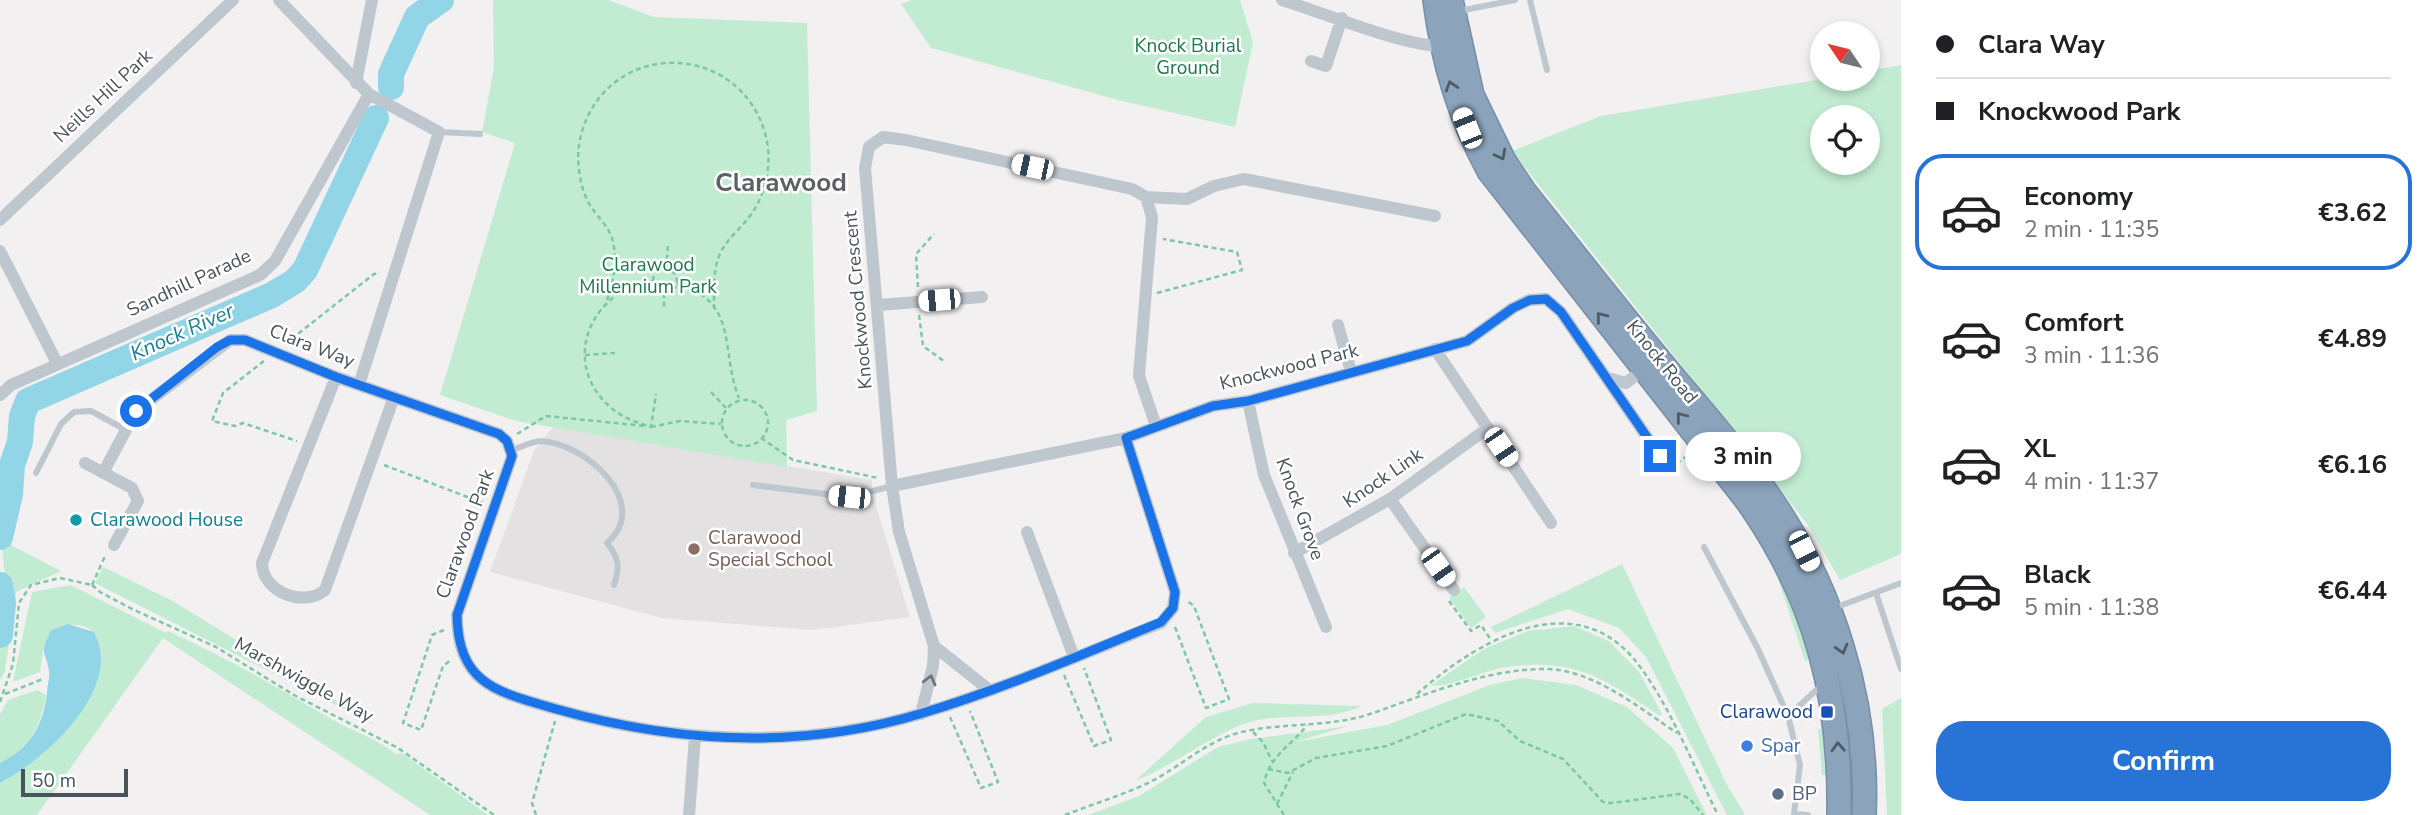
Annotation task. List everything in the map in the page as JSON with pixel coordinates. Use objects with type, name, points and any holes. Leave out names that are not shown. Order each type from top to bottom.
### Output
[{"type":"highway","name":"Knock Road","points":[[1446,4],[1455,99],[1489,171],[1651,364],[1765,489],[1804,551],[1843,648],[1856,709],[1865,787],[1864,815]]},
{"type":"highway","name":"Knock Road","points":[[1651,364],[1778,547],[1818,642],[1837,729],[1839,815]]},
{"type":"street","name":"Neills Hill Park","points":[[0,220],[233,0]]},
{"type":"street","points":[[279,0],[369,94],[439,132],[359,385],[499,434],[509,446]]},
{"type":"street","points":[[356,83],[372,0]]},
{"type":"street","points":[[1282,0],[1406,40],[1450,46]]},
{"type":"street","points":[[1311,61],[1326,66],[1342,18]]},
{"type":"street","name":"Sandhill Parade","points":[[0,395],[11,385],[57,363],[260,275],[275,261],[369,94]]},
{"type":"street","name":"Knockwood Crescent","points":[[921,714],[933,666],[934,646],[900,532],[892,482],[865,168],[869,148],[883,137],[1132,189],[1146,197]]},
{"type":"street","points":[[1156,426],[1139,376],[1152,217],[1146,197],[1187,199],[1214,186],[1244,179],[1435,216]]},
{"type":"street","points":[[0,251],[57,363]]},
{"type":"street","points":[[878,305],[982,297]]},
{"type":"street","name":"Knockwood Park","points":[[892,482],[1126,438],[1213,406],[1248,401],[1467,341],[1513,308],[1530,300],[1546,299],[1561,312],[1660,456]]},
{"type":"street","points":[[1338,325],[1351,372]]},
{"type":"street","name":"Clara Way","points":[[103,473],[136,411],[230,340],[245,340],[359,385]]},
{"type":"street","points":[[1435,349],[1551,523]]},
{"type":"street","points":[[1608,379],[1626,383],[1651,364]]},
{"type":"street","points":[[336,377],[262,563],[262,574],[269,585],[305,599],[317,597],[325,590],[394,397]]},
{"type":"street","name":"Knock Grove","points":[[1248,401],[1264,475],[1326,627]]},
{"type":"street","name":"Knock Link","points":[[1294,553],[1390,499],[1488,428]]},
{"type":"street","points":[[1126,438],[1175,592],[1173,608],[1169,613]]},
{"type":"street","name":"Clarawood Park","points":[[509,446],[508,472],[457,615],[461,652],[465,662],[480,681],[506,694],[609,724],[695,737],[820,734],[921,714],[1161,622],[1169,613]]},
{"type":"street","points":[[85,463],[132,488],[137,495],[138,501],[114,545]]},
{"type":"street","points":[[1390,499],[1454,590]]},
{"type":"street","points":[[1027,532],[1076,656]]},
{"type":"street","points":[[934,646],[988,689]]},
{"type":"street","points":[[689,815],[695,737]]},
{"type":"lane","points":[[1446,4],[1516,0]]},
{"type":"lane","points":[[1531,0],[1547,71]]},
{"type":"lane","points":[[439,132],[480,134]]},
{"type":"lane","points":[[36,472],[61,424],[74,412],[91,411],[126,430]]},
{"type":"lane","points":[[509,446],[541,441],[581,454],[606,475],[618,493],[623,513],[619,532],[607,543],[617,555],[619,570],[614,585]]},
{"type":"lane","points":[[753,485],[849,497],[892,482]]},
{"type":"lane","points":[[1704,547],[1758,649],[1788,716],[1800,765],[1794,814],[1808,815]]},
{"type":"lane","points":[[1829,610],[1901,583]]},
{"type":"lane","points":[[1876,593],[1900,669]]},
{"type":"lane","points":[[1788,716],[1827,680]]},
{"type":"path","points":[[651,427],[622,416],[605,402],[592,384],[585,355],[590,325],[607,300],[613,283],[612,237],[590,205],[581,180],[578,158],[581,135],[590,114],[617,80],[634,70],[675,61],[714,72],[747,97],[766,138],[766,185],[748,219],[727,240],[718,260],[714,307]]},
{"type":"path","points":[[934,234],[916,254],[918,302],[923,346],[945,362]]},
{"type":"path","points":[[1144,297],[1242,270],[1237,252],[1150,237]]},
{"type":"path","points":[[666,268],[668,245]]},
{"type":"path","points":[[666,268],[676,273],[677,284],[672,291],[664,293],[656,289],[652,281],[656,271],[666,268]]},
{"type":"path","points":[[309,445],[243,423],[235,426],[212,421],[223,393],[374,274],[394,271]]},
{"type":"path","points":[[607,300],[633,284],[652,281]]},
{"type":"path","points":[[677,284],[691,288],[714,307],[728,334],[731,379],[740,399]]},
{"type":"path","points":[[664,293],[664,307]]},
{"type":"path","points":[[585,355],[615,354]]},
{"type":"path","points":[[710,392],[726,408]]},
{"type":"path","points":[[651,427],[656,394]]},
{"type":"path","points":[[740,399],[756,401],[767,413],[768,430],[758,443],[741,446],[727,439],[721,424],[726,408],[740,399]]},
{"type":"path","points":[[509,446],[546,416],[651,427],[680,421],[721,424]]},
{"type":"path","points":[[761,438],[793,460],[892,482]]},
{"type":"path","points":[[1660,456],[1672,467],[1689,454],[1695,463]]},
{"type":"path","points":[[371,460],[495,507]]},
{"type":"path","points":[[0,702],[5,694],[13,664],[19,603],[31,585],[60,578],[92,585],[106,550],[114,545]]},
{"type":"path","name":"Marshwiggle Way","points":[[92,585],[132,609],[216,647],[293,695],[398,748],[494,815]]},
{"type":"path","points":[[1454,590],[1446,596],[1465,623],[1471,631],[1481,625],[1492,641]]},
{"type":"path","points":[[1169,613],[1206,708],[1229,699],[1194,606],[1175,592]]},
{"type":"path","points":[[1415,696],[1475,650],[1492,641],[1542,624],[1561,622],[1597,629],[1635,660],[1677,733],[1718,815]]},
{"type":"path","name":"Clarawood Park","points":[[457,625],[432,635],[403,723],[421,730],[443,666],[461,652]]},
{"type":"path","points":[[1058,663],[1094,746],[1111,740],[1076,656]]},
{"type":"path","points":[[1065,815],[1149,782],[1212,744],[1252,732],[1367,715],[1415,696],[1489,676],[1545,669],[1573,674],[1614,691],[1677,733]]},
{"type":"path","points":[[5,694],[43,679]]},
{"type":"path","points":[[945,706],[981,788],[998,782],[964,699]]},
{"type":"path","points":[[537,815],[532,803],[558,709]]},
{"type":"path","points":[[1278,804],[1294,771],[1302,764],[1316,758],[1387,746],[1466,714],[1498,721],[1520,741],[1563,759],[1603,802],[1680,794],[1690,799],[1703,815]]},
{"type":"path","points":[[1284,815],[1264,783],[1272,761],[1308,724]]},
{"type":"path","points":[[1252,732],[1263,743],[1272,761]]},
{"type":"path","points":[[1268,769],[1275,773],[1294,771]]},
{"type":"shaded area","name":"Clarawood Special School","points":[[553,427],[872,480],[872,493],[910,617],[812,630],[662,618],[490,572],[534,451]]},
{"type":"green space","name":"Clarawood Millennium Park","points":[[493,0],[608,0],[654,17],[807,23],[817,411],[786,420],[787,467],[516,421],[440,395],[515,143],[482,132],[494,67]]},
{"type":"green space","name":"Knock Burial Ground","points":[[912,0],[1240,0],[1253,42],[1235,127],[1118,100],[931,48],[901,4]]},
{"type":"green space","points":[[1901,65],[1901,554],[1840,580],[1808,525],[1512,151],[1601,116],[1810,81],[1810,91],[1880,91],[1880,69]]},
{"type":"green space","points":[[1,540],[61,571],[16,592],[5,671],[0,680],[0,651],[8,602]]},
{"type":"green space","points":[[1622,564],[1726,783],[1745,815],[1727,815],[1646,657],[1619,628],[1568,609],[1495,633],[1491,627]]},
{"type":"green space","points":[[103,567],[171,600],[379,727],[95,583]]},
{"type":"green space","points":[[1775,570],[1798,620],[1810,659],[1805,661]]},
{"type":"green space","points":[[71,585],[166,633],[168,631],[211,652],[396,754],[402,753],[488,815],[430,815],[163,638],[37,815],[0,815],[0,783],[34,761],[54,742],[81,711],[96,680],[100,648],[96,636],[87,628],[72,625],[51,630],[44,644],[40,672],[13,682],[32,592]]},
{"type":"green space","points":[[1464,587],[1486,617],[1471,628],[1449,598]]},
{"type":"green space","points":[[1574,626],[1609,641],[1639,672],[1662,714],[1660,716],[1622,691],[1587,673],[1549,665],[1502,668],[1448,684],[1430,686],[1484,649],[1528,631]]},
{"type":"green space","points":[[1522,678],[1576,685],[1627,707],[1673,748],[1707,815],[1088,815],[1139,796],[1218,747],[1251,739],[1349,726],[1295,742],[1387,725],[1490,685]]},
{"type":"green space","points":[[37,690],[46,695],[37,726],[27,743],[0,763],[0,714],[8,700]]},
{"type":"green space","points":[[1901,698],[1901,815],[1887,815],[1882,709]]},
{"type":"green space","points":[[1253,703],[1362,706],[1333,715],[1274,718],[1246,723],[1137,779],[1206,717]]},
{"type":"green space","points":[[1818,729],[1824,729],[1829,775],[1822,775]]},
{"type":"water","points":[[68,624],[94,632],[101,654],[99,676],[90,698],[76,720],[58,740],[38,758],[0,783],[0,763],[27,743],[42,716],[49,677],[44,652],[47,638],[51,630]]},
{"type":"waterway","name":"Knock River","points":[[391,87],[391,74],[417,17],[441,0]]},
{"type":"waterway","name":"Knock River","points":[[0,537],[10,494],[12,465],[20,442],[22,416],[28,401],[272,295],[295,281],[305,270],[376,118]]},
{"type":"waterway","name":"Knock River","points":[[0,585],[3,603],[0,635]]},
{"type":"place","name":"Clarawood House","points":[[76,520]]},
{"type":"place","name":"Clarawood Special School","points":[[694,549]]},
{"type":"place","name":"Clarawood","points":[[1827,712]]},
{"type":"place","name":"Spar","points":[[1747,746]]},
{"type":"place","name":"BP","points":[[1778,794]]},
{"type":"district","name":"Clarawood","points":[[781,182]]},
{"type":"route","points":[[136,411],[217,347],[230,340],[245,340],[336,377],[499,434],[507,441],[512,456],[457,615],[457,640],[465,662],[480,681],[506,694],[609,724],[695,737],[820,734],[921,714],[1161,622],[1173,608],[1175,592],[1126,438],[1213,406],[1248,401],[1467,341],[1513,308],[1530,300],[1546,299],[1561,312],[1660,456]]}]
